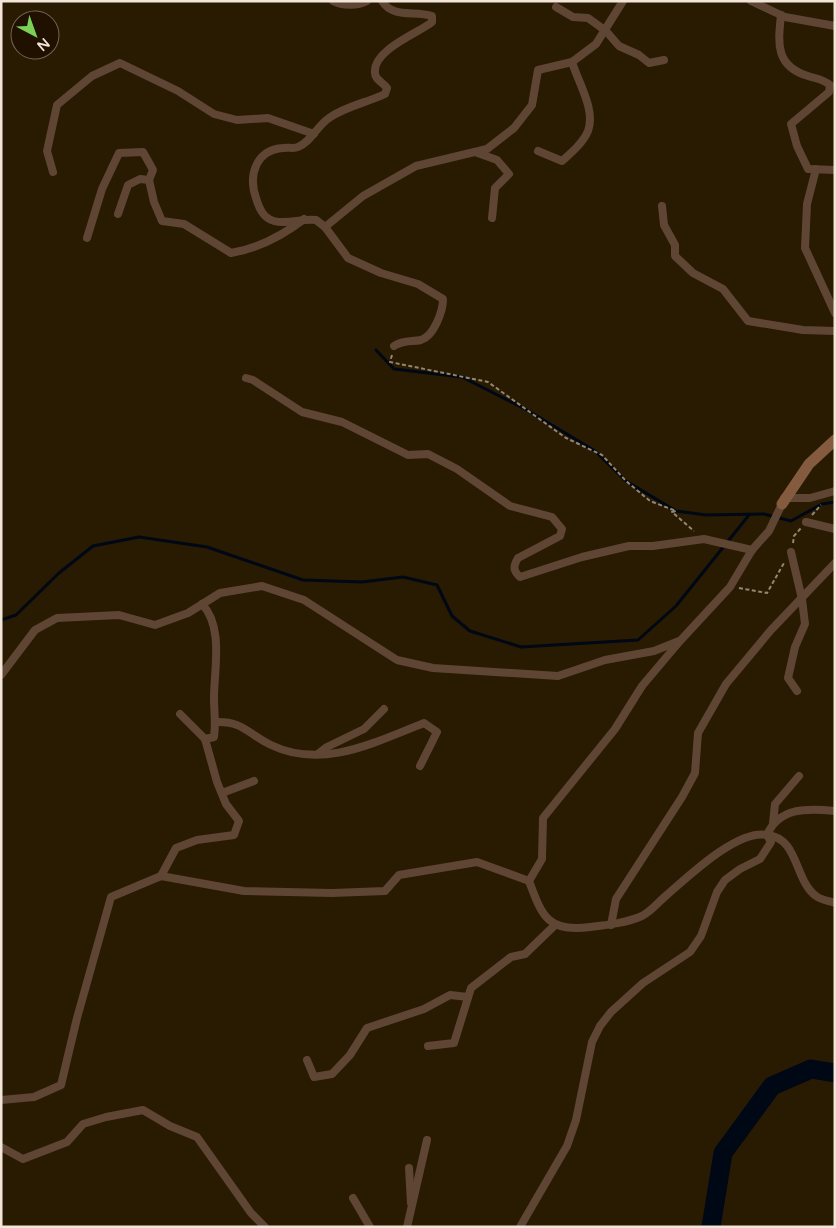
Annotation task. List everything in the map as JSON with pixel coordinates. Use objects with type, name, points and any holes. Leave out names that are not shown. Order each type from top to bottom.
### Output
[{"type":"street","points":[[333,1],[338,4],[361,4],[367,1]]},
{"type":"street","points":[[382,1],[386,7],[394,12],[432,16],[432,22],[424,29],[400,40],[376,64],[374,72],[387,88],[385,94],[339,112],[319,127],[314,134],[297,148],[272,150],[260,157],[252,174],[256,198],[261,211],[267,218],[279,222],[304,219],[316,220],[325,227],[348,258],[381,273],[418,284],[443,299],[443,308],[432,332],[424,339],[400,342],[394,346]]},
{"type":"street","points":[[325,227],[363,196],[416,166],[487,149],[514,128],[532,105],[538,70],[572,62],[596,44],[606,31],[623,1]]},
{"type":"street","points":[[751,1],[780,15],[803,22],[835,26]]},
{"type":"street","points":[[556,7],[573,17],[588,18],[606,31],[619,46],[639,55],[649,63],[664,60]]},
{"type":"street","points":[[780,15],[779,44],[782,60],[795,70],[824,80],[830,85],[829,92],[791,124],[797,146],[808,169],[835,170]]},
{"type":"street","points":[[538,151],[562,161],[578,146],[588,131],[587,101],[572,62]]},
{"type":"street","points":[[54,172],[47,151],[57,105],[92,76],[120,63],[178,91],[214,114],[237,120],[268,118],[314,134]]},
{"type":"street","points":[[87,238],[102,189],[118,152],[143,152],[153,170],[149,180],[154,202],[162,221],[184,224],[231,253],[251,249],[283,236],[304,219]]},
{"type":"street","points":[[475,152],[497,160],[508,174],[495,188],[492,218]]},
{"type":"street","points":[[816,169],[807,204],[805,248],[835,312]]},
{"type":"street","points":[[118,214],[128,185],[140,179],[149,180]]},
{"type":"street","points":[[662,206],[664,224],[675,245],[675,256],[693,273],[724,289],[748,321],[803,330],[835,331]]},
{"type":"street","points":[[246,378],[253,380],[302,412],[342,422],[408,455],[428,454],[457,469],[510,506],[552,517],[562,530],[560,536],[518,558],[514,565],[515,572],[520,577],[582,557],[629,546],[654,546],[704,539],[752,550]]},
{"type":"street","points":[[529,881],[542,859],[543,818],[615,729],[642,686],[730,587],[752,550],[769,531],[783,501],[809,464],[835,440]]},
{"type":"street","points":[[783,501],[810,498],[835,491]]},
{"type":"street","points":[[806,522],[835,530]]},
{"type":"street","points":[[791,552],[802,599],[805,624],[795,647],[788,678],[797,691]]},
{"type":"street","points":[[611,924],[616,899],[682,797],[695,773],[698,733],[726,684],[771,630],[835,563]]},
{"type":"street","points":[[1,675],[35,630],[57,618],[119,615],[155,625],[188,613],[220,593],[262,586],[304,600],[397,660],[433,668],[467,672],[558,676],[606,660],[654,651],[680,641]]},
{"type":"street","points":[[202,604],[208,611],[214,633],[217,671],[214,698],[216,722],[214,737],[205,739]]},
{"type":"street","points":[[316,755],[327,747],[364,729],[384,709]]},
{"type":"street","points":[[161,876],[176,848],[197,840],[234,835],[239,821],[226,804],[205,739],[180,714]]},
{"type":"street","points":[[216,722],[232,721],[271,745],[298,755],[349,752],[424,723],[437,732],[420,766]]},
{"type":"street","points":[[767,835],[773,822],[775,804],[799,776]]},
{"type":"street","points":[[222,793],[254,781]]},
{"type":"street","points":[[773,822],[794,811],[835,811]]},
{"type":"street","points":[[1,1100],[34,1097],[61,1085],[77,1018],[112,897],[161,876],[244,891],[332,894],[385,891],[400,875],[477,862],[529,881],[539,908],[554,926],[573,929],[611,924],[642,916],[722,850],[757,833],[778,836],[787,845],[809,889],[817,897],[834,903]]},
{"type":"street","points":[[520,1227],[567,1146],[576,1120],[592,1042],[600,1026],[611,1012],[643,982],[690,952],[700,936],[721,886],[732,874],[760,859],[771,842],[767,835]]},
{"type":"street","points":[[428,1046],[454,1043],[471,988],[511,956],[525,954],[554,926]]},
{"type":"street","points":[[307,1060],[314,1077],[332,1074],[350,1055],[367,1028],[424,1009],[450,995],[468,997]]},
{"type":"street","points":[[1,1147],[24,1159],[67,1142],[82,1124],[143,1110],[170,1126],[197,1137],[259,1225]]},
{"type":"street","points":[[407,1227],[427,1140]]},
{"type":"street","points":[[409,1168],[411,1210]]},
{"type":"street","points":[[353,1198],[370,1227]]},
{"type":"path","points":[[394,346],[390,362],[488,382],[566,438],[602,455],[626,481],[650,501],[676,511],[672,512],[704,539]]},
{"type":"waterway","points":[[376,350],[394,369],[462,377],[527,410],[595,451],[626,481],[676,511],[706,515],[764,514],[791,521],[822,504],[835,502]]},
{"type":"waterway","points":[[1,620],[16,615],[59,573],[93,546],[139,537],[207,547],[303,580],[362,582],[403,577],[437,585],[452,616],[470,631],[521,647],[638,640],[676,606],[749,515]]},
{"type":"waterway","points":[[711,1227],[723,1153],[772,1086],[811,1069],[835,1073]]}]
